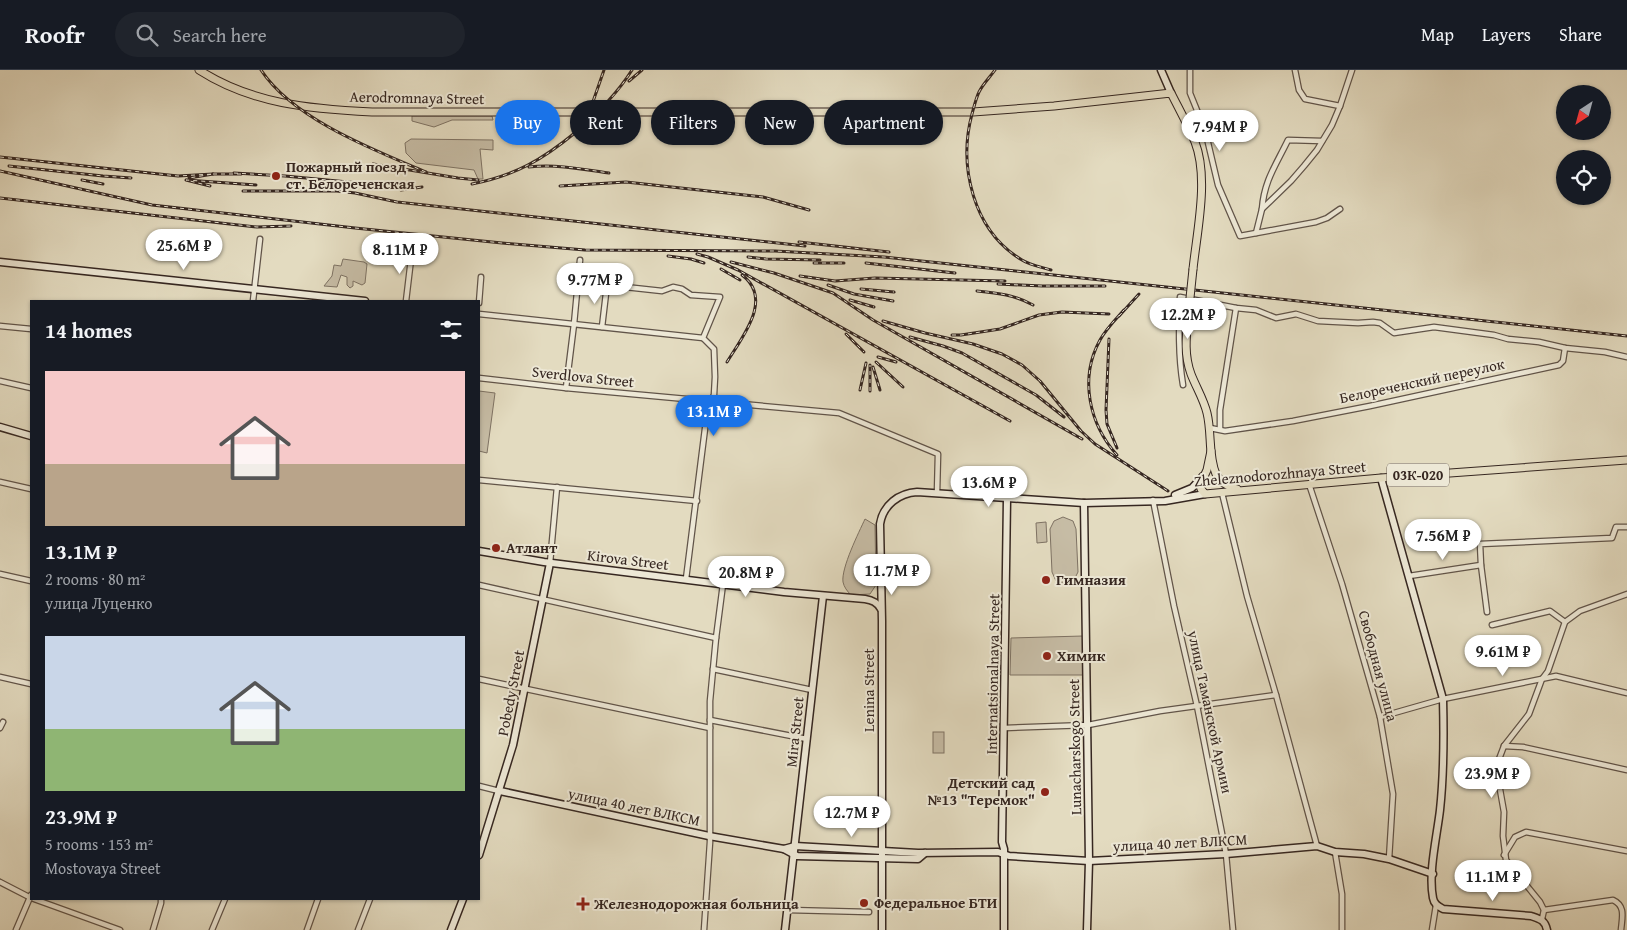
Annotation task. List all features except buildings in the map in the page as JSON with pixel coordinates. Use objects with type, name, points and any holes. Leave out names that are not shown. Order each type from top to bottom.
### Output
[{"type":"main road","name":"Aerodromnaya Street","points":[[199,70],[233,89],[279,103],[314,109],[401,112],[973,112],[1054,106],[1171,93]]},
{"type":"main road","points":[[1171,93],[1195,142],[1200,160],[1200,201],[1186,343],[1188,363],[1207,412],[1210,428],[1212,450],[1213,465],[1214,473],[1219,487],[1217,491],[1207,493],[1200,489],[1200,485],[1212,450]]},
{"type":"main road","name":"Zheleznodorozhnaya Street","points":[[1207,493],[1627,460]]},
{"type":"main road","points":[[1213,465],[1217,476],[1224,483],[1232,488],[1245,489]]},
{"type":"street","points":[[1161,70],[1171,93]]},
{"type":"street","points":[[1190,70],[1190,93],[1205,130],[1218,185],[1240,236],[1316,222],[1327,218],[1340,209]]},
{"type":"street","points":[[1295,70],[1301,96],[1305,99],[1340,106]]},
{"type":"street","points":[[1262,209],[1298,174],[1317,150],[1340,106],[1352,70]]},
{"type":"street","points":[[1256,233],[1268,179],[1288,140],[1322,141]]},
{"type":"street","points":[[1200,160],[1211,157]]},
{"type":"street","points":[[253,300],[260,239]]},
{"type":"street","points":[[406,300],[412,251]]},
{"type":"street","points":[[566,388],[580,260]]},
{"type":"street","points":[[0,262],[355,300]]},
{"type":"street","points":[[479,300],[481,277]]},
{"type":"street","points":[[602,327],[607,285],[662,291],[673,287],[682,289],[691,295],[720,296],[703,338]]},
{"type":"street","points":[[1183,385],[1179,338],[1180,297],[1256,310],[1276,318],[1296,314],[1318,321],[1373,322],[1380,323],[1394,333],[1434,327],[1494,334],[1508,339],[1539,342],[1565,348],[1605,352],[1627,357]]},
{"type":"street","points":[[1220,429],[1220,410],[1236,308]]},
{"type":"street","points":[[480,314],[703,338],[714,349],[714,395],[708,405],[686,579]]},
{"type":"street","points":[[0,326],[30,329]]},
{"type":"street","name":"Белореченский переулок","points":[[1210,428],[1225,430],[1292,421],[1559,365],[1563,361],[1565,348]]},
{"type":"street","name":"Sverdlova Street","points":[[480,378],[566,388],[839,413],[938,454],[937,493]]},
{"type":"street","points":[[0,382],[30,388]]},
{"type":"street","points":[[0,426],[30,436]]},
{"type":"street","points":[[1153,500],[1189,490],[1205,473]]},
{"type":"street","points":[[1381,478],[1443,699],[1443,772],[1432,874],[1433,899],[1436,905],[1443,909],[1531,916],[1542,920],[1547,930]]},
{"type":"street","points":[[480,480],[697,501]]},
{"type":"street","points":[[0,482],[30,489]]},
{"type":"street","name":"Свободная улица","points":[[1309,484],[1342,584],[1380,717],[1393,794],[1389,859]]},
{"type":"street","points":[[550,563],[557,487]]},
{"type":"street","name":"Lenina Street","points":[[882,930],[880,524],[884,511],[902,494],[917,492],[937,493]]},
{"type":"street","points":[[1222,492],[1247,596],[1317,846]]},
{"type":"street","name":"Zheleznodorozhnaya Street","points":[[937,493],[1084,504],[1165,500],[1207,493]]},
{"type":"street","name":"Internatsionalnaya Street","points":[[1004,930],[1004,852],[1002,842],[1006,728],[1008,499]]},
{"type":"street","name":"улица Таманской Армии","points":[[1153,500],[1226,854],[1233,930]]},
{"type":"street","name":"Lunacharskogo Street","points":[[1084,504],[1089,861],[1087,930]]},
{"type":"street","points":[[1487,612],[1480,565],[1480,544],[1612,538],[1616,527],[1627,527]]},
{"type":"street","name":"Kirova Street","points":[[480,551],[550,563],[823,596],[865,599]]},
{"type":"street","name":"Pobedy Street","points":[[480,852],[513,745],[550,563]]},
{"type":"street","points":[[1409,576],[1480,565]]},
{"type":"street","points":[[0,574],[30,581]]},
{"type":"street","points":[[865,599],[874,596],[881,583]]},
{"type":"street","points":[[704,930],[709,836],[710,720],[713,669],[723,584]]},
{"type":"street","points":[[480,586],[716,638]]},
{"type":"street","points":[[1542,920],[1544,910],[1540,902],[1504,855],[1504,812],[1496,767],[1504,746],[1529,714],[1542,679],[1548,671],[1565,622],[1580,611],[1627,594]]},
{"type":"street","name":"Mira Street","points":[[785,930],[823,596]]},
{"type":"street","points":[[865,599],[873,600],[881,610]]},
{"type":"street","points":[[1492,625],[1550,611],[1565,622]]},
{"type":"street","points":[[713,669],[812,690]]},
{"type":"street","points":[[1380,717],[1443,699],[1556,676],[1627,694]]},
{"type":"street","points":[[0,677],[30,684]]},
{"type":"street","points":[[480,680],[710,728]]},
{"type":"street","points":[[1006,728],[1088,724],[1160,711],[1276,695]]},
{"type":"street","points":[[710,720],[807,739]]},
{"type":"street","points":[[0,728],[3,722]]},
{"type":"street","points":[[1504,746],[1523,747],[1627,770]]},
{"type":"street","name":"улица 40 лет ВЛКСМ","points":[[480,786],[709,836],[784,850],[794,855],[918,859],[925,853]]},
{"type":"street","points":[[1504,855],[1516,837],[1526,832],[1627,851]]},
{"type":"street","name":"улица 40 лет ВЛКСМ","points":[[784,850],[795,846],[925,853],[1004,852],[1089,861],[1226,854],[1317,846],[1335,852],[1364,854],[1389,859],[1432,874]]},
{"type":"street","points":[[1335,852],[1342,894],[1342,930]]},
{"type":"street","points":[[0,882],[30,896]]},
{"type":"street","points":[[16,930],[31,900]]},
{"type":"street","points":[[39,900],[105,928],[120,930]]},
{"type":"street","points":[[153,930],[161,900]]},
{"type":"street","points":[[212,930],[225,900]]},
{"type":"street","points":[[307,930],[318,900]]},
{"type":"street","points":[[358,930],[370,900]]},
{"type":"street","points":[[451,930],[463,900]]},
{"type":"street","points":[[1544,910],[1613,900],[1619,903],[1623,910],[1621,930]]},
{"type":"street","points":[[1432,930],[1436,905]]},
{"type":"street","points":[[788,910],[868,912]]},
{"type":"shaded area","points":[[412,116],[492,116],[493,120],[452,120],[434,127],[412,121]]},
{"type":"shaded area","points":[[411,139],[493,140],[493,150],[480,149],[483,179],[478,179],[474,170],[416,163],[406,153],[405,143]]},
{"type":"shaded area","points":[[343,259],[367,264],[365,283],[362,285],[353,281],[353,286],[350,288],[347,285],[347,277],[341,275],[337,287],[324,286],[332,276],[334,265],[341,266]]},
{"type":"shaded area","points":[[480,391],[495,393],[487,453],[480,451]]},
{"type":"shaded area","points":[[1063,517],[1073,521],[1076,529],[1078,572],[1074,580],[1066,584],[1056,581],[1052,572],[1050,529],[1054,521]]},
{"type":"shaded area","points":[[865,519],[875,525],[876,585],[870,594],[851,595],[844,586],[843,576],[851,550]]},
{"type":"shaded area","points":[[1046,522],[1047,542],[1037,543],[1036,523]]},
{"type":"shaded area","name":"Химик","points":[[1083,636],[1083,675],[1010,675],[1011,638]]},
{"type":"shaded area","points":[[933,732],[944,732],[944,753],[933,753]]},
{"type":"railway","points":[[261,70],[275,88],[293,104],[314,118],[359,143],[426,172]]},
{"type":"railway","points":[[594,100],[604,70]]},
{"type":"railway","points":[[472,184],[515,171],[552,151],[599,110],[620,87],[632,70]]},
{"type":"railway","points":[[629,81],[642,70]]},
{"type":"railway","points":[[995,70],[978,94],[968,134],[967,155],[973,196],[981,215],[1005,248],[1025,262],[1051,270]]},
{"type":"railway","points":[[0,157],[178,176],[213,174],[189,178]]},
{"type":"railway","points":[[373,164],[478,180]]},
{"type":"railway","points":[[9,166],[131,178]]},
{"type":"railway","points":[[529,167],[559,167],[609,173]]},
{"type":"railway","points":[[0,171],[152,205],[502,243],[585,250],[775,251],[884,257],[1627,336]]},
{"type":"railway","points":[[234,173],[369,184]]},
{"type":"railway","points":[[213,174],[241,174]]},
{"type":"railway","points":[[82,180],[103,184]]},
{"type":"railway","points":[[210,186],[186,180],[256,185]]},
{"type":"railway","points":[[560,186],[626,182],[763,197],[809,210]]},
{"type":"railway","points":[[401,190],[422,187]]},
{"type":"railway","points":[[243,191],[337,191],[397,202],[805,246]]},
{"type":"railway","points":[[0,198],[257,227],[291,226]]},
{"type":"railway","points":[[799,242],[889,252]]},
{"type":"railway","points":[[697,254],[738,270],[1010,421]]},
{"type":"railway","points":[[668,256],[704,263]]},
{"type":"railway","points":[[748,257],[820,260]]},
{"type":"railway","points":[[731,262],[774,273],[833,293],[873,320],[1082,439]]},
{"type":"railway","points":[[814,263],[844,263]]},
{"type":"railway","points":[[866,263],[955,273]]},
{"type":"railway","points":[[721,269],[740,280]]},
{"type":"railway","points":[[727,362],[747,330],[755,306],[755,295],[751,285],[742,275]]},
{"type":"railway","points":[[800,276],[835,281],[875,278],[1005,281]]},
{"type":"railway","points":[[998,284],[1105,286]]},
{"type":"railway","points":[[828,285],[854,294],[893,301]]},
{"type":"railway","points":[[861,289],[894,292]]},
{"type":"railway","points":[[977,291],[1006,295],[1033,305]]},
{"type":"railway","points":[[1119,316],[1139,294]]},
{"type":"railway","points":[[850,300],[874,307]]},
{"type":"railway","points":[[1117,455],[1107,443],[1094,415],[1089,385],[1090,370],[1100,340],[1124,310]]},
{"type":"railway","points":[[952,335],[1000,329],[1039,315],[1062,312],[1109,314]]},
{"type":"railway","points":[[883,321],[973,344],[1002,354],[1022,365],[1040,381],[1081,431],[1095,444],[1168,491]]},
{"type":"railway","points":[[846,334],[864,352]]},
{"type":"railway","points":[[910,337],[962,353],[1036,395],[1064,417]]},
{"type":"railway","points":[[1109,339],[1107,424],[1117,448]]},
{"type":"railway","points":[[878,357],[896,362]]},
{"type":"railway","points":[[876,362],[903,387]]},
{"type":"railway","points":[[860,390],[866,363]]},
{"type":"railway","points":[[870,365],[870,391]]},
{"type":"railway","points":[[873,367],[880,390]]},
{"type":"place","name":"Пожарный поезд ст. Белореченская","points":[[276,176]]},
{"type":"place","name":"Атлант","points":[[496,548]]},
{"type":"place","name":"Гимназия","points":[[1046,580]]},
{"type":"place","name":"Химик","points":[[1047,656]]},
{"type":"place","name":"Детский сад №13 \"Теремок\"","points":[[1045,792]]},
{"type":"place","name":"Федеральное БТИ","points":[[864,903]]},
{"type":"place","name":"Железнодорожная больница","points":[[583,904]]}]
